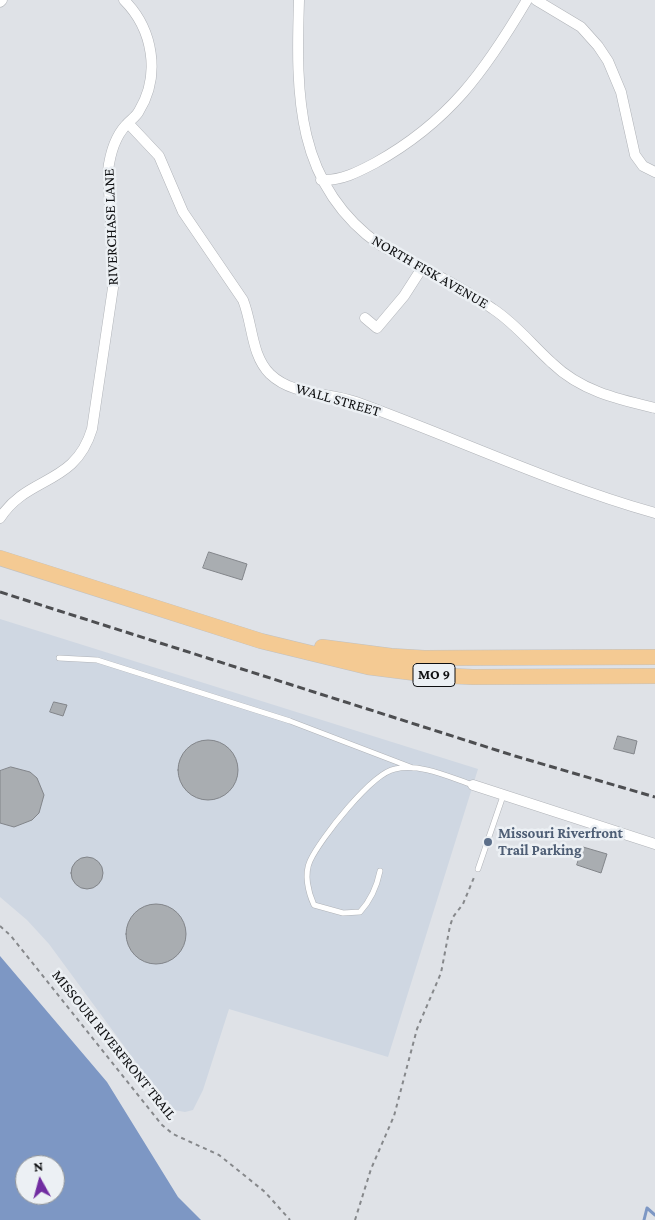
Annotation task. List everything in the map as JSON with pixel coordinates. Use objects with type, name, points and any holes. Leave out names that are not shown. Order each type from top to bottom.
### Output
[{"type":"main road","name":"MO 9","points":[[0,558],[282,648],[399,672],[473,677],[655,676]]},
{"type":"main road","name":"MO 9","points":[[219,627],[302,644],[390,656],[655,657]]},
{"type":"street","name":"RIVERCHASE LANE","points":[[0,518],[18,497],[67,470],[82,454],[89,440],[114,282],[108,171],[111,152],[116,139],[142,107],[148,92],[152,69],[151,54],[145,31],[138,17],[124,0]]},
{"type":"street","name":"NORTH FISK AVENUE","points":[[300,0],[299,62],[304,129],[308,146],[321,180],[341,210],[367,235],[494,309],[524,334],[551,363],[582,385],[619,400],[655,408]]},
{"type":"street","points":[[321,180],[335,181],[368,166],[408,142],[439,118],[477,78],[498,49],[527,0]]},
{"type":"street","points":[[536,0],[581,28],[608,61],[621,92],[632,149],[644,166],[655,172]]},
{"type":"street","name":"WALL STREET","points":[[128,123],[163,162],[183,212],[243,300],[251,322],[254,345],[262,363],[280,382],[298,390],[354,402],[567,485],[655,513]]},
{"type":"street","points":[[365,318],[377,328],[404,296],[422,268]]},
{"type":"street","points":[[473,785],[655,844]]},
{"type":"lane","points":[[59,658],[97,660],[290,721],[413,768],[473,785]]},
{"type":"lane","points":[[380,871],[377,883],[367,904],[360,912],[342,912],[314,905],[308,892],[310,862],[323,839],[362,792],[393,769],[413,768]]},
{"type":"lane","points":[[478,869],[503,796]]},
{"type":"path","points":[[355,1220],[370,1169],[394,1116],[417,1029],[441,973],[453,917],[463,904],[478,869]]},
{"type":"path","name":"MISSOURI RIVERFRONT TRAIL","points":[[0,926],[17,943],[162,1124],[174,1134],[219,1155],[265,1192],[290,1220]]},
{"type":"shaded area","points":[[0,619],[478,769],[388,1057],[229,1009],[203,1090],[193,1110],[185,1112],[174,1110],[163,1099],[49,944],[27,920],[0,897]]},
{"type":"water","points":[[0,956],[107,1082],[178,1197],[201,1220],[0,1220]]},
{"type":"building","points":[[209,552],[247,564],[242,580],[203,568]]},
{"type":"building","points":[[54,702],[67,705],[63,716],[50,712]]},
{"type":"building","points":[[618,736],[637,741],[634,754],[614,749]]},
{"type":"building","points":[[208,740],[224,745],[229,749],[233,754],[238,770],[233,786],[229,791],[224,795],[208,800],[192,795],[187,791],[183,786],[178,770],[183,754],[187,749],[192,745]]},
{"type":"building","points":[[11,767],[30,772],[37,778],[44,795],[39,813],[32,820],[14,827],[0,823],[0,771]]},
{"type":"building","points":[[583,847],[607,854],[601,873],[577,865]]},
{"type":"building","points":[[87,857],[93,858],[98,862],[102,867],[102,879],[98,884],[93,888],[87,889],[81,888],[76,884],[72,879],[71,873],[72,867],[76,862],[81,858]]},
{"type":"building","points":[[156,904],[172,909],[177,913],[181,918],[186,934],[181,950],[177,955],[172,959],[156,964],[140,959],[135,955],[131,950],[126,934],[131,918],[135,913],[140,909]]},
{"type":"waterway","points":[[644,1220],[647,1208],[655,1215]]},
{"type":"railway","points":[[0,592],[515,756],[655,797]]},
{"type":"place","name":"Missouri Riverfront Trail Parking","points":[[488,842]]}]
